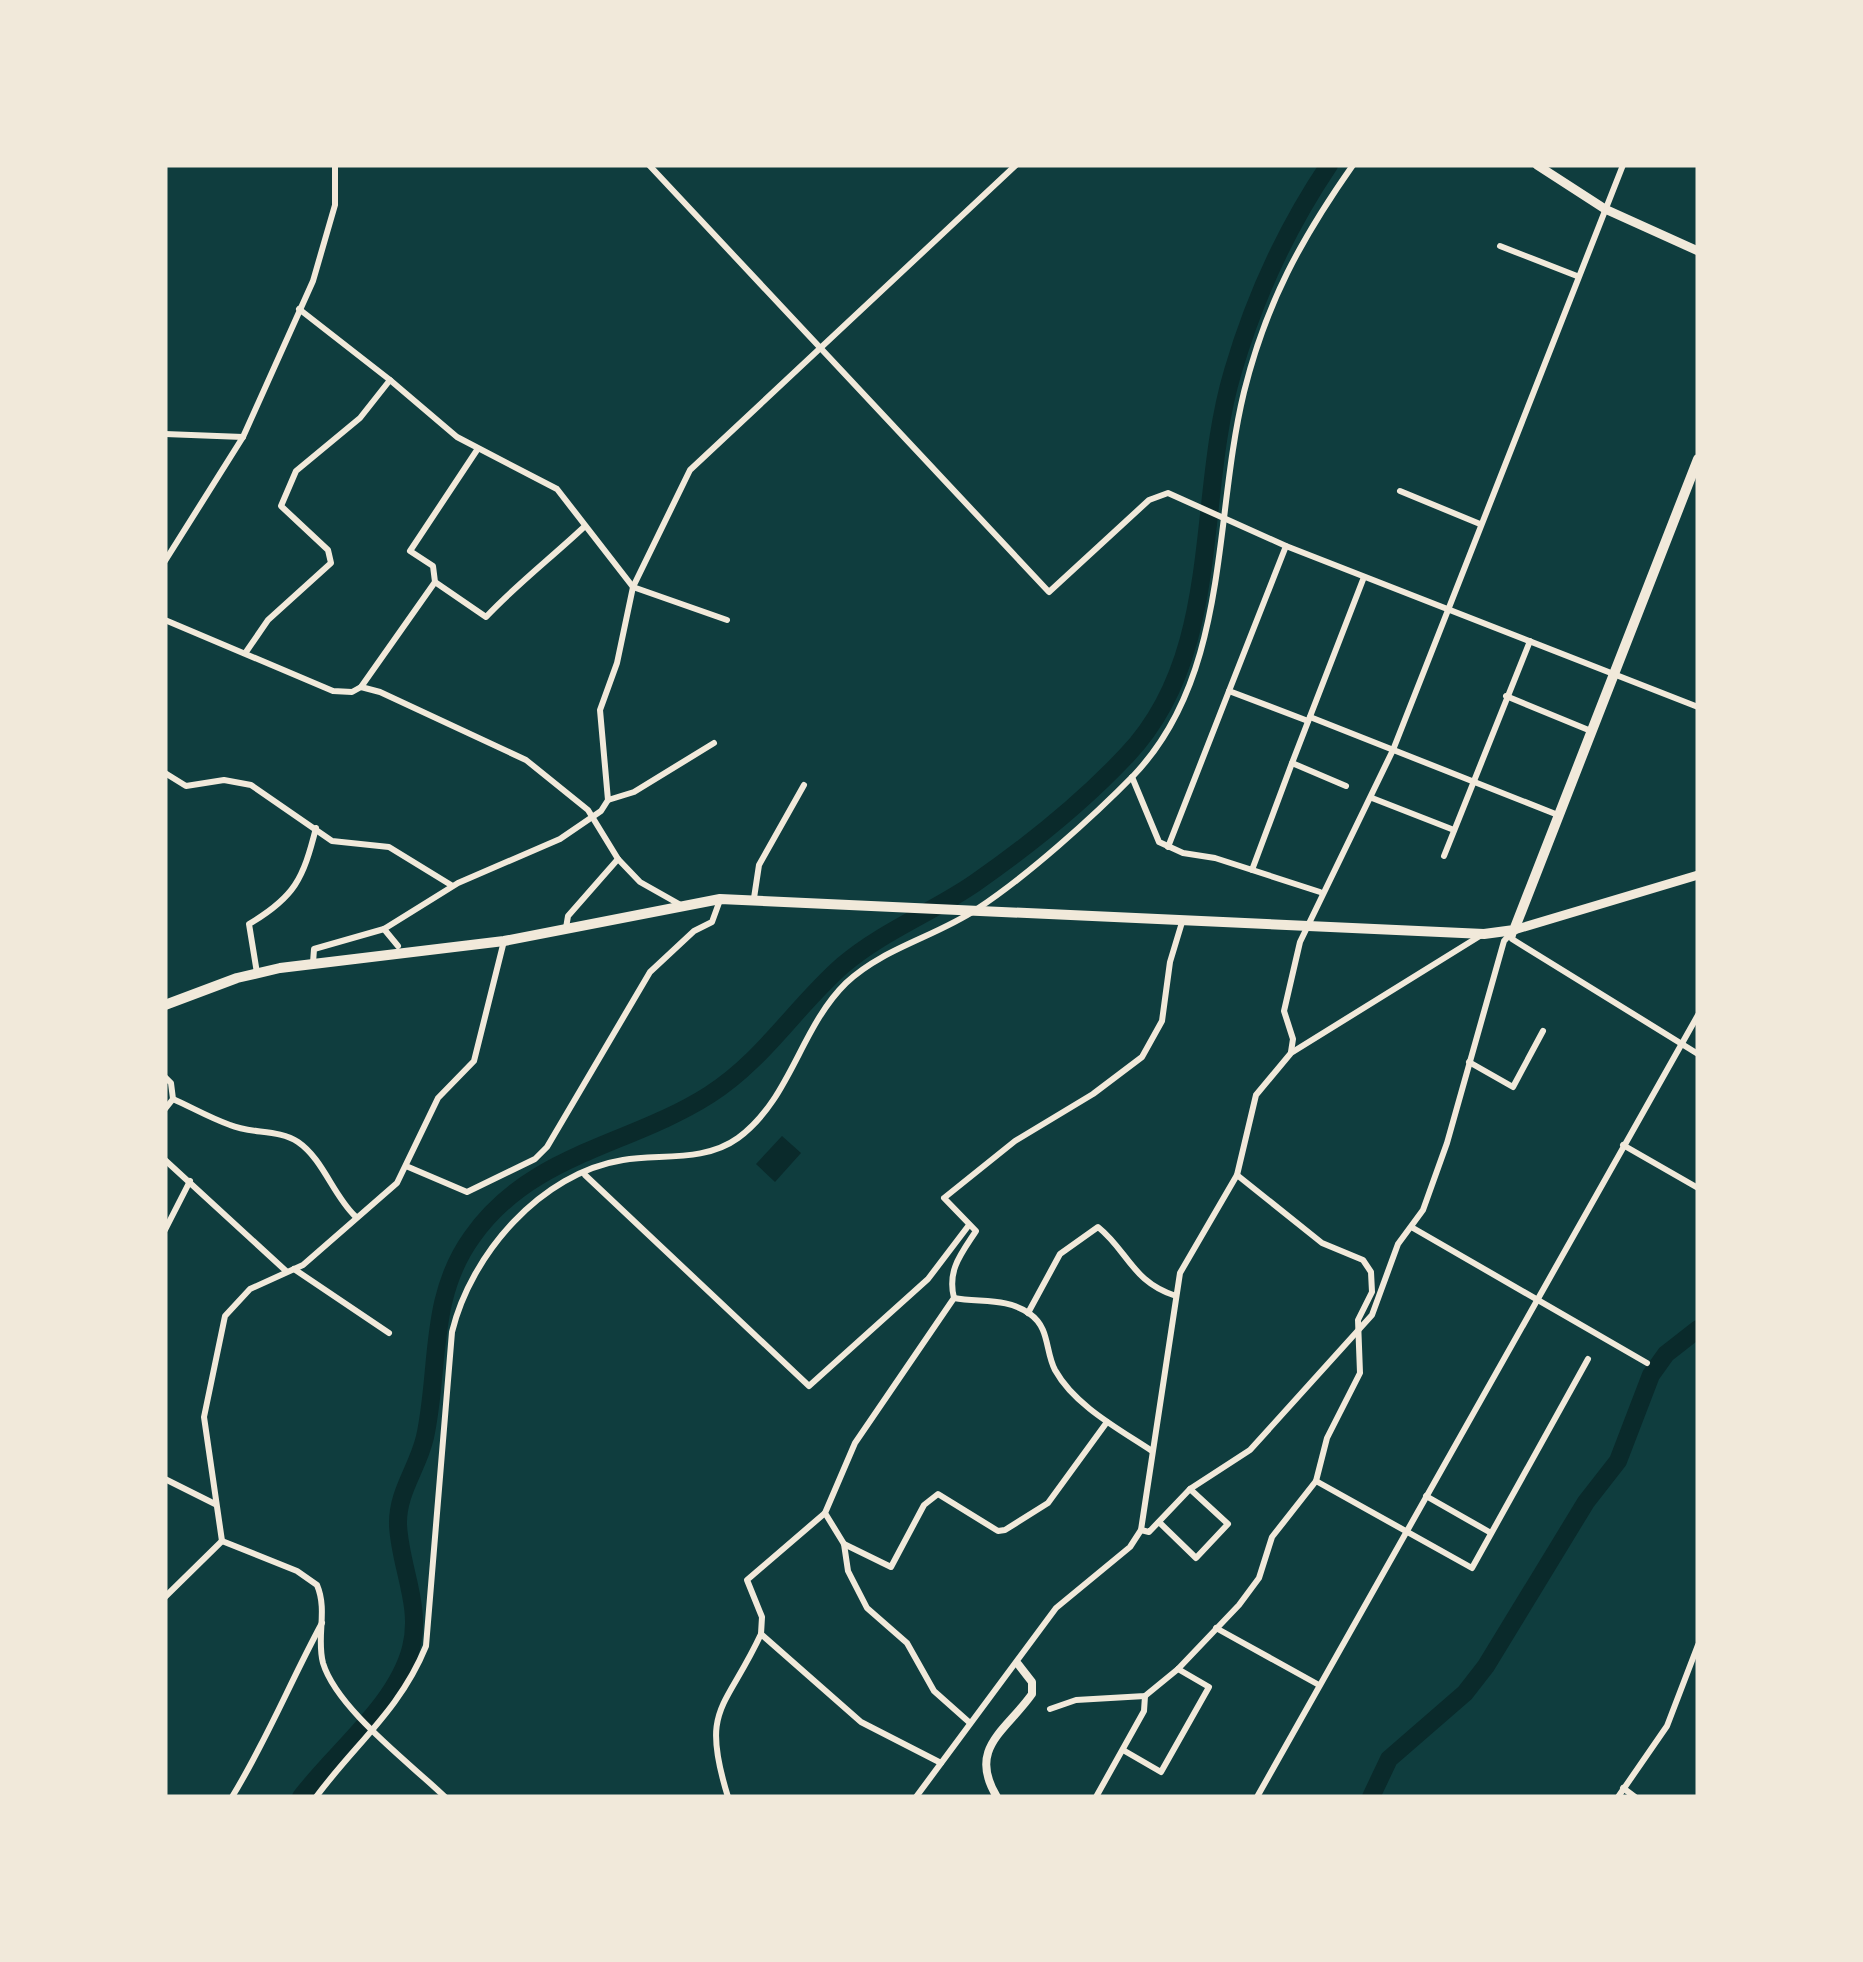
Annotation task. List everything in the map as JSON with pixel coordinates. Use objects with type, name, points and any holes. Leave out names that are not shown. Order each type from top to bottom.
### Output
[{"type":"highway","points":[[165,1005],[257,973],[313,962],[504,941],[720,898],[1484,934],[1514,930],[1698,459]]},
{"type":"main road","points":[[1537,165],[1605,210],[1698,251]]},
{"type":"main road","points":[[1514,930],[1698,875]]},
{"type":"street","points":[[165,562],[243,437],[299,309],[332,220],[335,165]]},
{"type":"street","points":[[649,165],[1049,592],[1149,500],[1168,492],[1286,546],[1698,707]]},
{"type":"street","points":[[608,800],[600,710],[618,663],[633,586],[690,470],[1016,165]]},
{"type":"street","points":[[316,1797],[412,1682],[426,1646],[437,1479],[457,1311],[492,1247],[514,1221],[559,1186],[618,1161],[714,1152],[733,1142],[766,1111],[830,999],[850,980],[894,950],[971,909],[1132,776],[1160,745],[1191,684],[1204,640],[1234,436],[1264,325],[1296,250],[1353,165]]},
{"type":"street","points":[[1291,1053],[1293,1039],[1284,1005],[1307,926],[1320,892],[1372,798],[1392,750],[1623,165]]},
{"type":"street","points":[[1500,246],[1577,276]]},
{"type":"street","points":[[299,309],[477,450],[556,489],[633,586],[727,620]]},
{"type":"street","points":[[246,652],[268,620],[331,563],[328,550],[281,506],[296,471],[360,418],[390,380]]},
{"type":"street","points":[[165,434],[243,437]]},
{"type":"street","points":[[165,620],[333,691],[352,692],[362,687],[435,582],[433,566],[410,551],[477,450]]},
{"type":"street","points":[[1400,491],[1480,524]]},
{"type":"street","points":[[435,582],[486,617],[521,579],[537,571],[584,527]]},
{"type":"street","points":[[1168,847],[1286,546]]},
{"type":"street","points":[[1252,870],[1364,576]]},
{"type":"street","points":[[1444,856],[1530,641]]},
{"type":"street","points":[[362,687],[526,760],[592,817],[618,859],[640,882],[679,904]]},
{"type":"street","points":[[1228,691],[1560,816]]},
{"type":"street","points":[[1505,696],[1592,731]]},
{"type":"street","points":[[313,962],[314,949],[384,929],[452,886],[560,839],[592,817],[608,800],[634,792],[714,744]]},
{"type":"street","points":[[1292,763],[1346,786]]},
{"type":"street","points":[[165,773],[186,786],[224,780],[252,785],[332,840],[389,847],[452,886]]},
{"type":"street","points":[[1132,776],[1152,833],[1168,847],[1320,892]]},
{"type":"street","points":[[754,898],[760,865],[804,784]]},
{"type":"street","points":[[1372,798],[1454,830]]},
{"type":"street","points":[[257,973],[249,924],[284,900],[298,884],[316,828]]},
{"type":"street","points":[[566,928],[568,916],[618,859]]},
{"type":"street","points":[[406,1166],[467,1192],[535,1159],[557,1135],[601,1049],[619,1030],[650,972],[694,932],[712,922],[720,898]]},
{"type":"street","points":[[728,1797],[715,1753],[714,1722],[760,1634],[762,1617],[747,1580],[825,1514],[855,1444],[954,1298],[950,1277],[976,1231],[944,1198],[1015,1141],[1093,1094],[1149,1049],[1162,1021],[1170,962],[1184,918]]},
{"type":"street","points":[[384,929],[398,946]]},
{"type":"street","points":[[1514,930],[1512,939],[1698,1054]]},
{"type":"street","points":[[1141,1530],[1149,1532],[1190,1488],[1233,1465],[1250,1450],[1372,1315],[1398,1244],[1413,1228],[1447,1143],[1504,941],[1514,930]]},
{"type":"street","points":[[916,1797],[1056,1608],[1130,1547],[1141,1530],[1180,1273],[1236,1175],[1253,1102],[1291,1053],[1484,934]]},
{"type":"street","points":[[222,1540],[204,1417],[225,1316],[250,1290],[316,1254],[397,1184],[438,1098],[474,1062],[504,941]]},
{"type":"street","points":[[1258,1797],[1698,1015]]},
{"type":"street","points":[[1469,1062],[1513,1086],[1543,1031]]},
{"type":"street","points":[[165,1078],[171,1083],[172,1098],[165,1109]]},
{"type":"street","points":[[172,1098],[232,1127],[300,1143],[314,1157],[338,1199],[356,1216]]},
{"type":"street","points":[[1623,1145],[1698,1188]]},
{"type":"street","points":[[165,1160],[290,1269],[389,1332]]},
{"type":"street","points":[[585,1175],[809,1386],[928,1278],[969,1225]]},
{"type":"street","points":[[1050,1709],[1076,1700],[1144,1696],[1178,1669],[1216,1628],[1251,1590],[1272,1537],[1316,1482],[1327,1438],[1360,1374],[1358,1320],[1373,1280],[1362,1260],[1322,1242],[1236,1175]]},
{"type":"street","points":[[165,1230],[190,1181]]},
{"type":"street","points":[[1028,1313],[1060,1254],[1098,1227],[1133,1271],[1157,1290],[1176,1296]]},
{"type":"street","points":[[1413,1228],[1647,1363]]},
{"type":"street","points":[[954,1298],[995,1300],[1028,1313],[1043,1328],[1054,1368],[1106,1422],[1152,1451]]},
{"type":"street","points":[[1316,1482],[1472,1568],[1588,1359]]},
{"type":"street","points":[[844,1544],[891,1567],[924,1505],[938,1494],[998,1530],[1006,1530],[1048,1503],[1106,1422]]},
{"type":"street","points":[[165,1479],[216,1504]]},
{"type":"street","points":[[1159,1522],[1196,1558],[1228,1524],[1190,1488]]},
{"type":"street","points":[[1426,1496],[1491,1533]]},
{"type":"street","points":[[825,1514],[844,1544],[848,1571],[868,1608],[906,1643],[934,1691],[970,1723]]},
{"type":"street","points":[[222,1540],[310,1578],[323,1598],[321,1656],[328,1678],[352,1707],[445,1797]]},
{"type":"street","points":[[165,1598],[222,1540]]},
{"type":"street","points":[[232,1797],[270,1734],[305,1648],[324,1617]]},
{"type":"street","points":[[1216,1628],[1319,1684]]},
{"type":"street","points":[[760,1634],[862,1722],[942,1763]]},
{"type":"street","points":[[1618,1797],[1667,1726],[1698,1645]]},
{"type":"street","points":[[998,1797],[986,1779],[988,1750],[1032,1694],[1032,1682],[1018,1664]]},
{"type":"street","points":[[1123,1750],[1161,1772],[1209,1687],[1178,1669]]},
{"type":"street","points":[[1096,1797],[1144,1711],[1144,1696]]},
{"type":"street","points":[[1623,1788],[1635,1797]]},
{"type":"water","points":[[782,1136],[801,1153],[775,1182],[756,1164]]},
{"type":"waterway","points":[[301,1797],[379,1708],[404,1669],[411,1648],[414,1617],[400,1541],[399,1513],[425,1437],[448,1284],[472,1237],[496,1209],[552,1169],[709,1095],[763,1050],[843,965],[995,869],[1074,806],[1127,755],[1158,714],[1179,670],[1193,622],[1222,419],[1242,343],[1286,239],[1329,165]]},
{"type":"waterway","points":[[1371,1797],[1389,1759],[1465,1693],[1486,1666],[1586,1502],[1618,1461],[1651,1375],[1666,1354],[1698,1329]]}]
